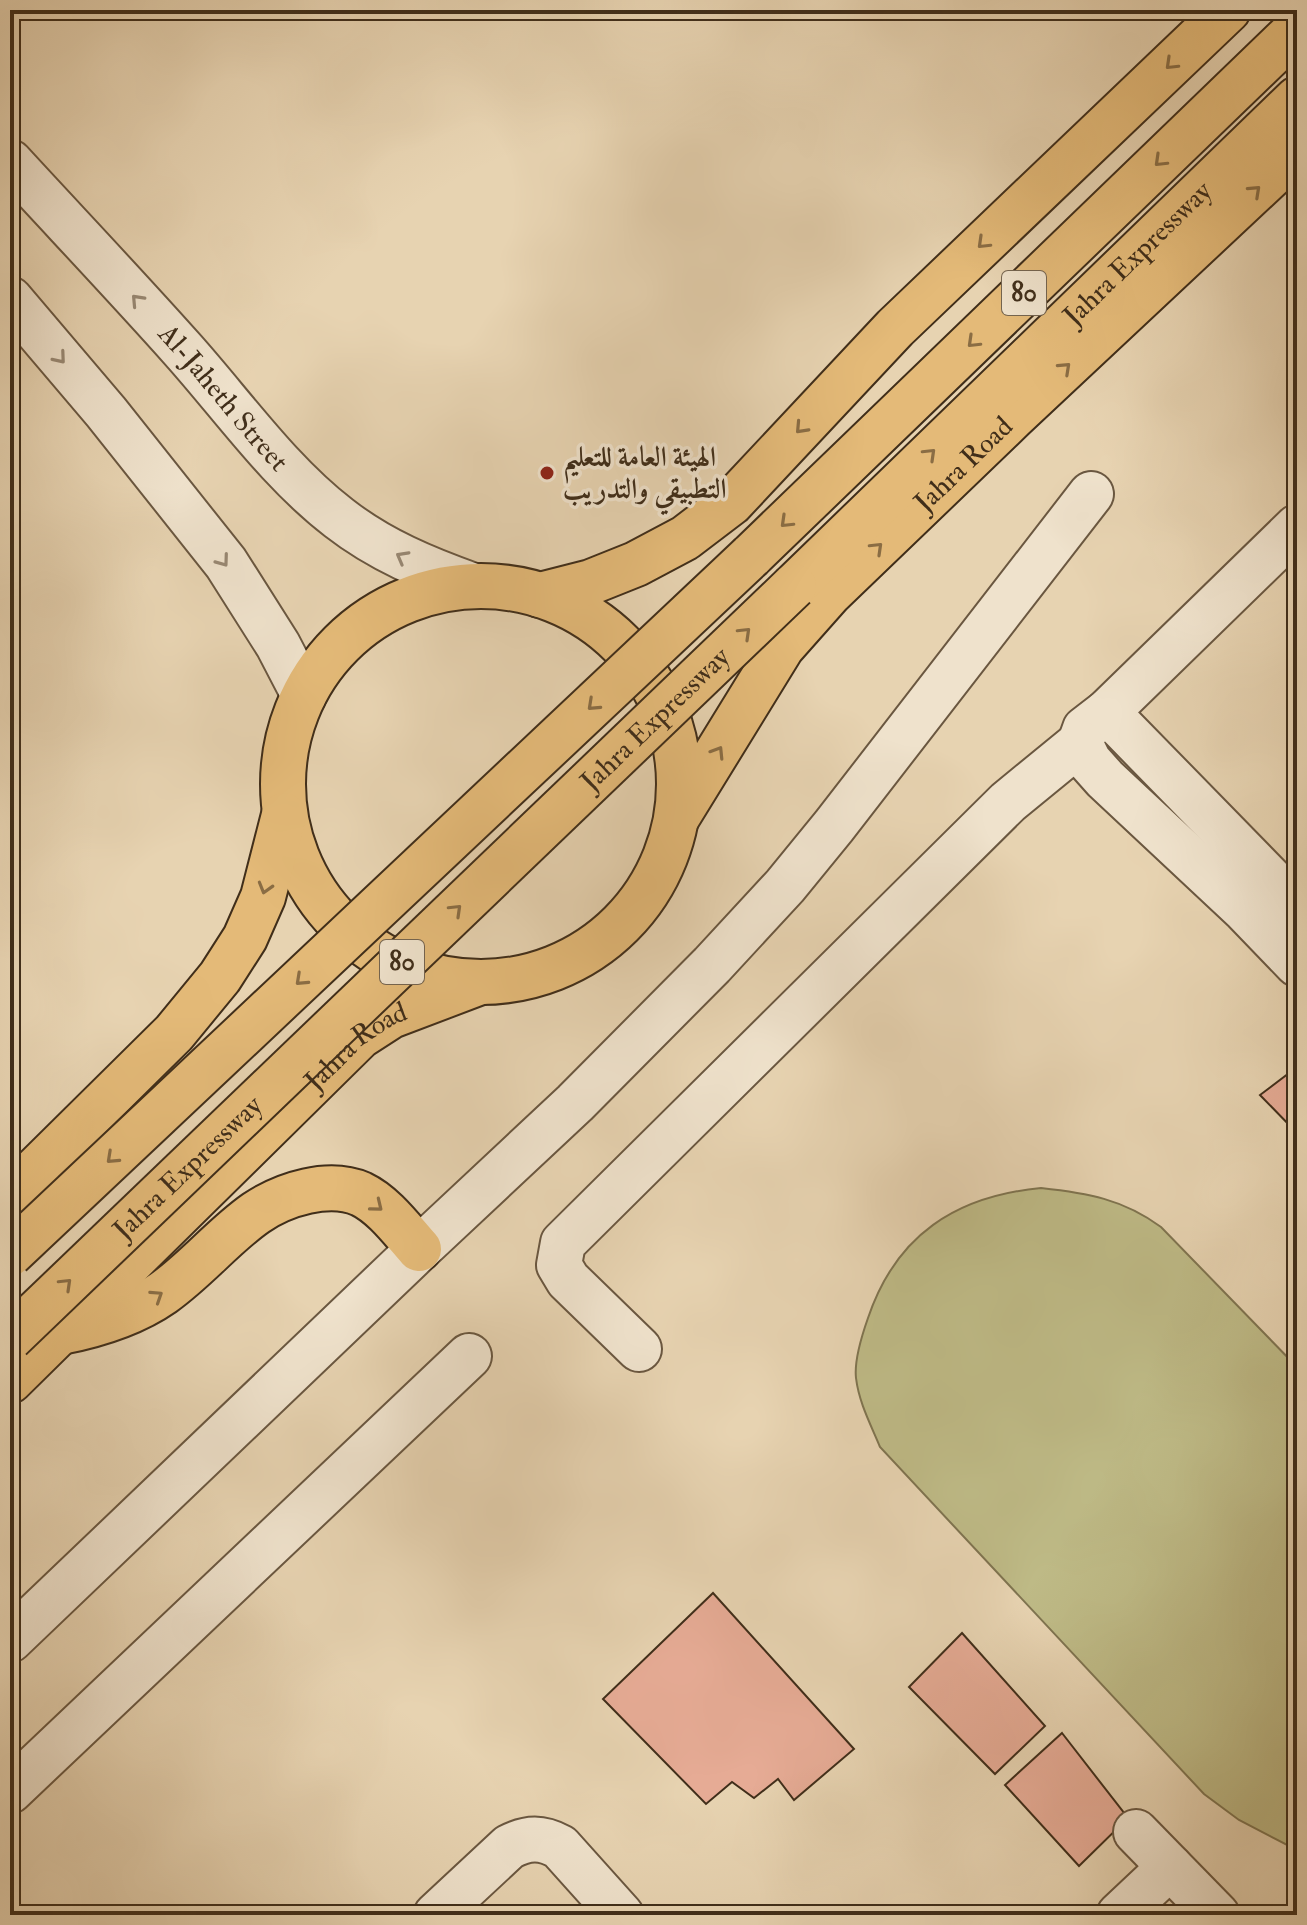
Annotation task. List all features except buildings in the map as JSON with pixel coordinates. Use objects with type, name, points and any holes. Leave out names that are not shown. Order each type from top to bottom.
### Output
[{"type":"main road","points":[[540,595],[591,582],[636,564],[685,538],[731,503],[895,328],[1228,10]]},
{"type":"main road","name":"Jahra Expressway","points":[[10,1254],[751,556],[1297,29]]},
{"type":"main road","name":"Jahra Expressway","points":[[10,1338],[1297,99]]},
{"type":"main road","name":"Jahra Road","points":[[676,818],[782,647],[829,594],[1297,151]]},
{"type":"main road","points":[[474,586],[508,588],[540,595],[570,607],[597,623],[621,643],[642,668],[658,695],[670,724],[677,755],[679,786],[676,818],[668,847],[649,888],[620,923],[597,944],[571,959],[514,979],[452,979],[421,972],[365,944],[330,912],[303,873],[291,843],[282,783],[292,723],[319,669],[362,626],[387,610],[430,594],[474,586]]},
{"type":"main road","points":[[10,1195],[174,1033],[220,977],[245,938],[263,897],[285,813]]},
{"type":"main road","name":"Jahra Road","points":[[10,1381],[360,1036],[391,1016],[484,981]]},
{"type":"main road","points":[[59,1332],[86,1327],[137,1309],[183,1278],[257,1212],[307,1191],[334,1187],[361,1194],[382,1209],[419,1249]]},
{"type":"street","name":"Al-Jaheth Street","points":[[10,162],[303,487],[340,519],[377,543],[416,565],[474,586]]},
{"type":"street","points":[[10,299],[106,412],[226,563],[278,645],[304,695]]},
{"type":"street","points":[[10,1640],[575,1103],[712,965],[785,886],[1091,494]]},
{"type":"street","points":[[639,1349],[568,1280],[559,1265],[563,1243],[1008,802],[1094,727],[1297,527]]},
{"type":"street","points":[[1094,727],[1089,761],[1105,779],[1282,893],[1297,964]]},
{"type":"street","points":[[10,1791],[469,1356]]},
{"type":"street","points":[[1136,1832],[1217,1915]]},
{"type":"street","points":[[436,1915],[509,1847],[521,1840],[535,1838],[548,1840],[560,1847],[621,1915]]},
{"type":"street","points":[[1119,1915],[1170,1867]]},
{"type":"shaded area","points":[[1041,1188],[1104,1199],[1147,1217],[1161,1227],[1297,1367],[1297,1850],[1239,1820],[1204,1794],[880,1447],[866,1414],[856,1378],[857,1356],[868,1318],[895,1264],[933,1225],[956,1211],[1010,1192]]},
{"type":"place","name":"الهيئة العامة للتعليم التطبيقي والتدريب","points":[[547,473]]}]
